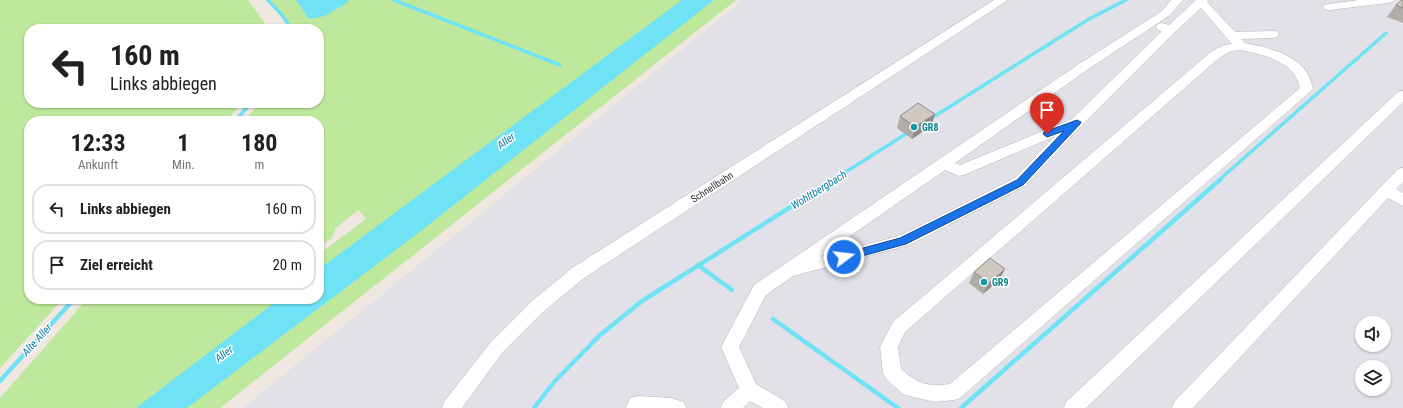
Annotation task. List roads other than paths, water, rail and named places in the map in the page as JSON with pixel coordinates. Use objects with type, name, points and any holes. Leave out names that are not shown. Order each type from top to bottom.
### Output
[{"type":"street","name":"Schnellbahn","points":[[451,408],[496,348],[537,307],[578,273],[1002,0]]},
{"type":"street","points":[[779,408],[749,390],[730,347],[760,290],[1083,67],[1166,13],[1177,0]]},
{"type":"street","points":[[1329,7],[1388,0]]},
{"type":"street","points":[[785,273],[903,241],[1020,182],[1077,122],[1201,1],[1236,41],[1287,60],[1302,73],[1307,89],[954,392],[935,394],[909,388],[892,373],[889,347],[899,327],[1215,55],[1228,48],[1236,41],[1273,34]]},
{"type":"street","points":[[1148,25],[1171,29]]},
{"type":"street","points":[[1073,408],[1403,95]]},
{"type":"street","points":[[944,163],[959,171],[1077,122]]},
{"type":"street","points":[[1181,408],[1403,173]]},
{"type":"street","points":[[1387,191],[1403,200]]},
{"type":"street","points":[[730,408],[749,390]]},
{"type":"street","points":[[634,408],[637,404],[671,406],[677,408]]},
{"type":"water","points":[[296,0],[350,1],[325,16],[309,19]]},
{"type":"water","name":"Aller","points":[[682,0],[714,0],[417,234],[187,408],[136,408],[272,304],[324,304],[324,265]]},
{"type":"waterway","name":"Alte Aller","points":[[268,0],[283,16],[288,24]]},
{"type":"waterway","points":[[394,0],[560,65]]},
{"type":"waterway","name":"Wohltbergbach","points":[[930,119],[1089,19],[1126,0]]},
{"type":"waterway","points":[[1219,180],[1386,33]]},
{"type":"waterway","name":"Alte Aller","points":[[239,116],[247,108]]},
{"type":"waterway","name":"Wohltbergbach","points":[[833,180],[909,132]]},
{"type":"waterway","name":"Wohltbergbach","points":[[698,265],[835,179]]},
{"type":"waterway","points":[[961,408],[1221,179]]},
{"type":"waterway","name":"Wohltbergbach","points":[[534,408],[554,382],[600,335],[642,301],[698,265]]},
{"type":"waterway","points":[[698,265],[732,290]]},
{"type":"waterway","name":"Alte Aller","points":[[0,381],[69,304]]},
{"type":"waterway","points":[[773,319],[898,408]]},
{"type":"place","name":"GR8","points":[[914,127]]},
{"type":"place","name":"GR9","points":[[984,282]]}]
